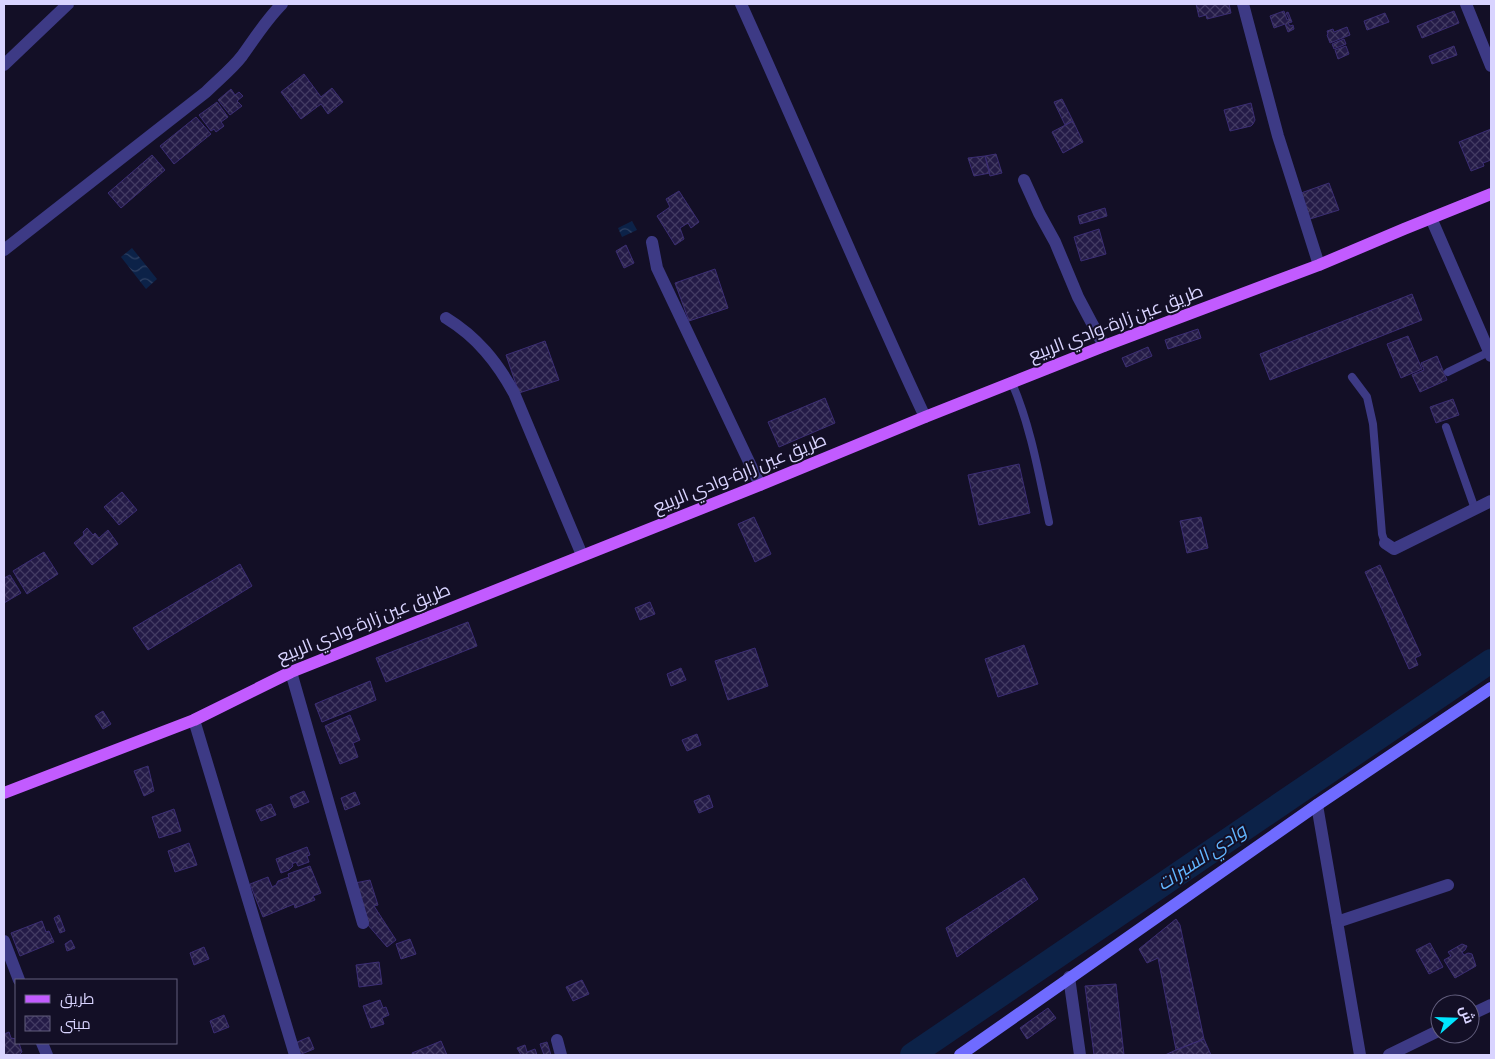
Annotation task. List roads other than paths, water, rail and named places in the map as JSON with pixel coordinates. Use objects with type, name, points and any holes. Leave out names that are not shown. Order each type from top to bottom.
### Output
[{"type":"main road","name":"طريق عين زارة-وادي الربيع","points":[[4,792],[194,720],[291,672],[760,485],[925,417],[1104,346],[1319,265],[1491,194]]},
{"type":"main road","points":[[960,1055],[1317,805],[1491,688]]},
{"type":"street","points":[[4,65],[68,4]]},
{"type":"street","points":[[4,250],[206,92],[242,56],[259,30],[282,4]]},
{"type":"street","points":[[741,4],[821,182],[872,304],[925,417]]},
{"type":"street","points":[[1243,4],[1278,136],[1319,265]]},
{"type":"street","points":[[1466,4],[1491,66]]},
{"type":"street","points":[[1024,180],[1055,242],[1080,303],[1104,346]]},
{"type":"street","points":[[1431,218],[1490,354]]},
{"type":"street","points":[[652,242],[658,268],[760,485]]},
{"type":"street","points":[[446,318],[461,328],[484,349],[501,369],[514,393],[582,555]]},
{"type":"street","points":[[1385,543],[1394,549],[1491,501]]},
{"type":"street","points":[[291,672],[363,923]]},
{"type":"street","points":[[194,720],[295,1055]]},
{"type":"street","points":[[1317,805],[1360,1055]]},
{"type":"street","points":[[1337,922],[1448,885]]},
{"type":"street","points":[[4,941],[19,979]]},
{"type":"street","points":[[1070,977],[1080,1055]]},
{"type":"street","points":[[1389,1055],[1430,1035]]},
{"type":"street","points":[[557,1040],[561,1055]]},
{"type":"lane","points":[[1448,372],[1490,354]]},
{"type":"lane","points":[[1352,377],[1367,398],[1373,424],[1382,534],[1385,543]]},
{"type":"lane","points":[[1012,383],[1022,404],[1030,433],[1049,522]]},
{"type":"lane","points":[[1446,427],[1475,509]]},
{"type":"water","points":[[632,221],[637,230],[622,237],[618,228]]},
{"type":"water","points":[[132,248],[157,279],[146,289],[121,257]]},
{"type":"waterway","name":"وادي السيرات","points":[[912,1055],[1491,661]]}]
